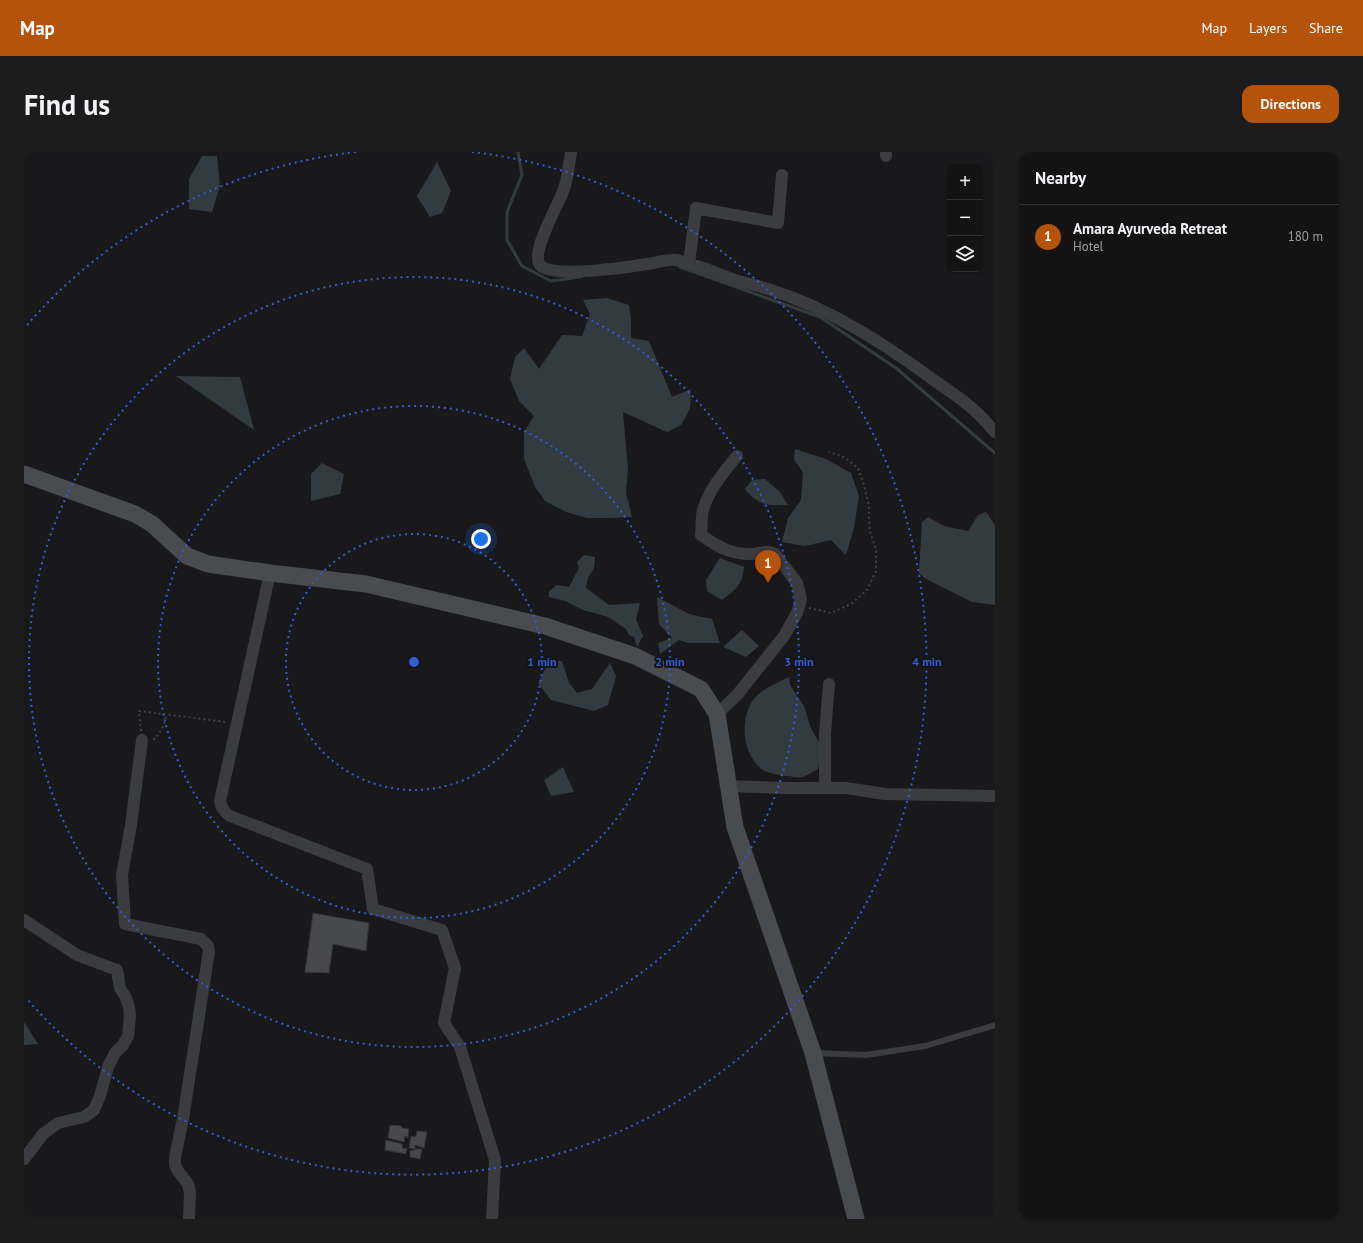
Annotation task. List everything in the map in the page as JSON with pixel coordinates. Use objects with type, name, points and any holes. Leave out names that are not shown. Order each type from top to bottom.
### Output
[{"type":"street","points":[[571,152],[564,190],[542,238],[538,253],[538,261],[541,266],[549,271],[588,272],[674,260],[738,281],[772,290],[812,306],[854,327],[908,361],[973,408],[995,432]]},
{"type":"street","points":[[689,264],[696,208],[778,223],[782,175]]},
{"type":"street","points":[[716,714],[737,695],[784,636],[797,613],[801,599],[797,583],[776,554],[766,551],[742,554],[721,549],[701,535],[703,511],[709,495],[717,481],[737,456]]},
{"type":"street","points":[[24,474],[135,514],[152,524],[187,556],[208,564],[366,584],[545,626],[635,656],[701,689],[716,714],[735,827],[813,1053],[856,1219]]},
{"type":"street","points":[[270,573],[220,801],[221,806],[224,812],[230,816],[367,869],[373,909],[442,930],[455,968],[444,1023],[460,1047],[495,1160],[492,1219]]},
{"type":"street","points":[[825,788],[825,733],[829,684]]},
{"type":"street","points":[[142,740],[131,825],[122,875],[125,924],[201,939],[208,946],[207,966],[187,1096],[175,1157],[175,1165],[178,1172],[188,1184],[190,1192],[189,1219]]},
{"type":"street","points":[[728,786],[846,788],[885,794],[995,796]]},
{"type":"street","points":[[24,920],[77,955],[117,970],[120,988],[126,998],[130,1016],[128,1036],[123,1045],[115,1053],[108,1067],[100,1096],[94,1110],[84,1116],[58,1124],[43,1134],[24,1159]]},
{"type":"lane","points":[[813,1053],[866,1055],[925,1046],[995,1025]]},
{"type":"path","points":[[800,606],[831,613],[851,604],[867,590],[876,571],[876,549],[870,532],[869,506],[858,468],[839,455],[829,452]]},
{"type":"path","points":[[167,714],[162,729],[155,739],[142,740],[140,711],[167,714],[237,724]]},
{"type":"shaded area","points":[[202,156],[217,156],[220,186],[212,212],[189,209],[189,179]]},
{"type":"shaded area","points":[[437,162],[451,191],[442,213],[430,217],[417,196]]},
{"type":"shaded area","points":[[607,298],[629,305],[631,338],[649,341],[672,397],[691,389],[690,409],[681,425],[667,432],[623,412],[628,469],[626,493],[632,517],[587,518],[566,512],[545,501],[535,487],[524,459],[524,432],[534,416],[519,401],[510,379],[515,357],[524,348],[539,369],[562,335],[582,336],[590,314],[583,300]]},
{"type":"shaded area","points":[[176,376],[240,377],[254,430]]},
{"type":"shaded area","points":[[795,449],[826,459],[851,473],[859,496],[854,528],[846,555],[831,540],[805,546],[782,542],[788,518],[801,500],[803,472],[794,460]]},
{"type":"shaded area","points":[[322,463],[344,474],[340,494],[311,501],[311,474]]},
{"type":"shaded area","points":[[765,479],[780,492],[788,505],[769,505],[754,498],[745,489],[752,480]]},
{"type":"shaded area","points":[[986,512],[995,525],[995,605],[972,602],[926,579],[919,573],[922,522],[928,517],[944,526],[968,531],[978,515]]},
{"type":"shaded area","points":[[584,555],[595,557],[594,569],[588,577],[586,588],[609,605],[640,603],[636,619],[643,636],[637,647],[634,637],[629,635],[626,629],[608,617],[583,610],[565,601],[549,597],[549,591],[557,585],[569,587],[579,568],[577,562]]},
{"type":"shaded area","points":[[720,558],[744,567],[742,579],[738,586],[722,600],[707,591],[706,580]]},
{"type":"shaded area","points":[[657,597],[689,614],[712,619],[720,643],[688,643],[679,640],[660,654],[658,643],[672,638],[659,624]]},
{"type":"shaded area","points":[[742,630],[759,646],[746,657],[723,647]]},
{"type":"shaded area","points":[[550,660],[562,661],[569,683],[577,693],[592,689],[610,663],[616,676],[608,705],[594,711],[551,700],[538,683]]},
{"type":"shaded area","points":[[789,677],[790,685],[804,706],[810,726],[820,744],[818,769],[806,776],[800,777],[774,774],[760,768],[749,753],[745,735],[746,717],[756,696],[765,689]]},
{"type":"shaded area","points":[[563,767],[574,792],[551,796],[544,780]]},
{"type":"shaded area","points":[[24,1022],[38,1044],[39,1044],[24,1045]]},
{"type":"building","points":[[313,913],[369,923],[366,951],[333,944],[329,973],[305,972]]},
{"type":"building","points":[[390,1125],[401,1126],[402,1128],[409,1129],[408,1138],[405,1136],[404,1142],[388,1138]]},
{"type":"building","points":[[417,1131],[427,1132],[424,1148],[415,1145],[415,1149],[409,1148],[411,1136],[416,1137]]},
{"type":"building","points":[[386,1140],[402,1144],[403,1149],[407,1148],[406,1154],[385,1150]]},
{"type":"building","points":[[422,1149],[420,1159],[410,1157],[410,1151]]},
{"type":"waterway","points":[[518,152],[522,175],[507,212],[507,240],[522,266],[551,281],[580,277]]},
{"type":"waterway","points":[[680,267],[820,317],[896,368],[995,453]]},
{"type":"place","name":"Amara Ayurveda Retreat","points":[[768,583]]}]
